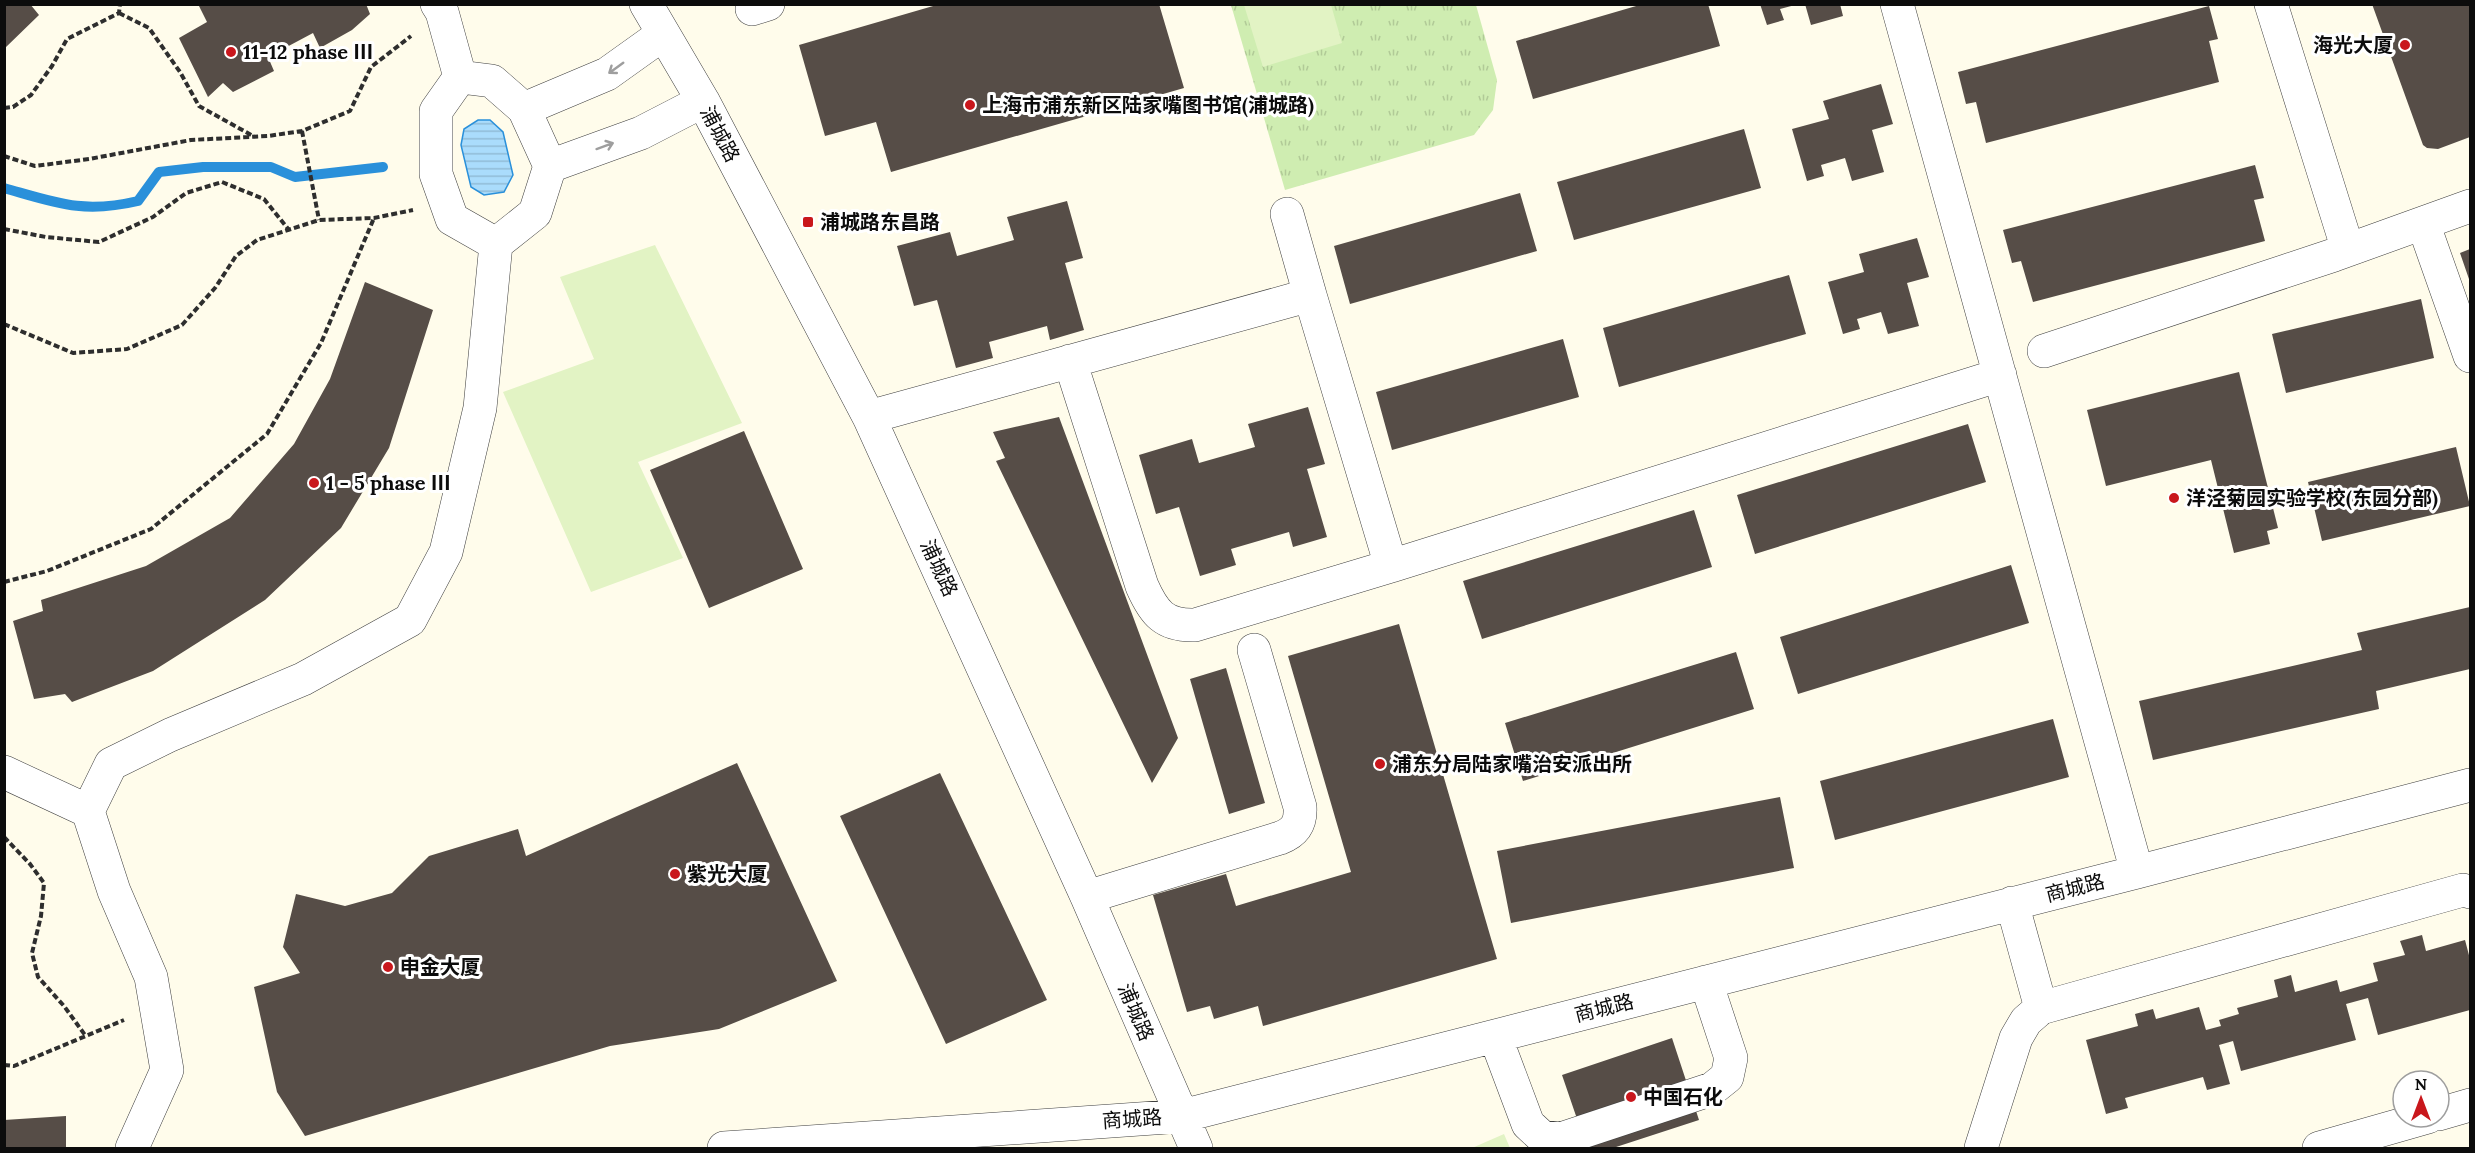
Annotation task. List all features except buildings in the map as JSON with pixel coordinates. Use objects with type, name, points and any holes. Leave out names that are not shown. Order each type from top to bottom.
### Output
[{"type":"street","name":"浦城路","points":[[646,4],[703,101],[869,417],[1087,897],[1196,1149]]},
{"type":"street","points":[[1897,4],[2137,872]]},
{"type":"street","points":[[2271,4],[2348,250]]},
{"type":"street","points":[[440,7],[460,77]]},
{"type":"street","points":[[524,109],[607,74],[663,34]]},
{"type":"street","points":[[132,1149],[166,1070],[151,977],[114,891],[88,811],[111,764],[170,735],[303,679],[410,620],[446,552],[480,408],[496,244],[536,213],[550,166],[524,109],[492,81],[460,77]]},
{"type":"street","points":[[460,77],[436,111],[436,174],[452,219],[496,244]]},
{"type":"street","points":[[550,166],[641,133],[703,101]]},
{"type":"street","points":[[2044,351],[2348,250],[2470,206]]},
{"type":"street","points":[[1287,214],[1391,566]]},
{"type":"street","points":[[2423,223],[2470,356]]},
{"type":"street","points":[[869,417],[1310,295]]},
{"type":"street","points":[[1070,361],[1142,586],[1150,604],[1162,618],[1178,625],[1195,625],[1391,566],[2000,375]]},
{"type":"street","points":[[1087,897],[1280,838],[1290,834],[1297,827],[1300,807],[1254,650]]},
{"type":"street","points":[[4,772],[88,811]]},
{"type":"street","name":"商城路","points":[[724,1149],[1182,1116],[2137,872],[2470,784]]},
{"type":"street","points":[[1981,1149],[2016,1038],[2026,1021],[2041,1008],[2463,890],[2470,892]]},
{"type":"street","points":[[2012,903],[2041,1008]]},
{"type":"street","points":[[1495,1036],[1528,1124],[1542,1137],[1561,1138],[1712,1089],[1727,1077],[1731,1058],[1706,982]]},
{"type":"street","points":[[2451,1111],[2470,1105]]},
{"type":"street","points":[[2319,1149],[2391,1128]]},
{"type":"path","points":[[119,13],[120,4]]},
{"type":"path","points":[[4,156],[35,165],[89,159],[192,140],[302,131],[350,111],[371,67],[440,7]]},
{"type":"path","points":[[4,108],[13,107],[31,95],[52,66],[67,39],[119,13]]},
{"type":"path","points":[[119,13],[149,28],[180,72],[199,106],[253,136]]},
{"type":"path","points":[[302,131],[319,220]]},
{"type":"path","points":[[4,229],[46,237],[99,242],[153,217],[186,193],[222,182],[264,199],[289,230]]},
{"type":"path","points":[[4,324],[73,353],[127,349],[182,325],[215,288],[236,256],[257,240],[319,220],[374,218],[446,204]]},
{"type":"path","points":[[4,582],[46,571],[151,529],[267,434],[321,344],[374,218]]},
{"type":"path","points":[[4,837],[30,864],[44,883],[41,916],[32,953],[38,977],[64,1006],[85,1035]]},
{"type":"path","points":[[4,1065],[14,1066],[156,1006]]},
{"type":"green space","points":[[1231,5],[1476,5],[1497,80],[1493,110],[1474,135],[1285,190]]},
{"type":"green space","points":[[1244,5],[1331,5],[1342,43],[1263,67]]},
{"type":"green space","points":[[655,245],[742,423],[638,462],[683,558],[591,592],[503,392],[594,359],[560,277]]},
{"type":"green space","points":[[1504,1134],[1510,1148],[1472,1148]]},
{"type":"water","points":[[478,120],[490,120],[503,132],[513,175],[504,192],[484,195],[471,187],[461,145],[464,129]]},
{"type":"waterway","points":[[4,188],[70,205],[101,207],[138,201],[159,172],[203,167],[271,167],[295,177],[383,167]]},
{"type":"place","name":"海光大厦","points":[[2405,45]]},
{"type":"place","name":"11-12 phase Ⅲ","points":[[231,52]]},
{"type":"place","name":"上海市浦东新区陆家嘴图书馆(浦城路)","points":[[970,105]]},
{"type":"place","name":"浦城路东昌路","points":[[808,222]]},
{"type":"place","name":"1 - 5 phase Ⅲ","points":[[314,483]]},
{"type":"place","name":"洋泾菊园实验学校(东园分部)","points":[[2174,498]]},
{"type":"place","name":"浦东分局陆家嘴治安派出所","points":[[1380,764]]},
{"type":"place","name":"紫光大厦","points":[[675,874]]},
{"type":"place","name":"申金大厦","points":[[388,967]]},
{"type":"place","name":"中国石化","points":[[1631,1097]]}]
